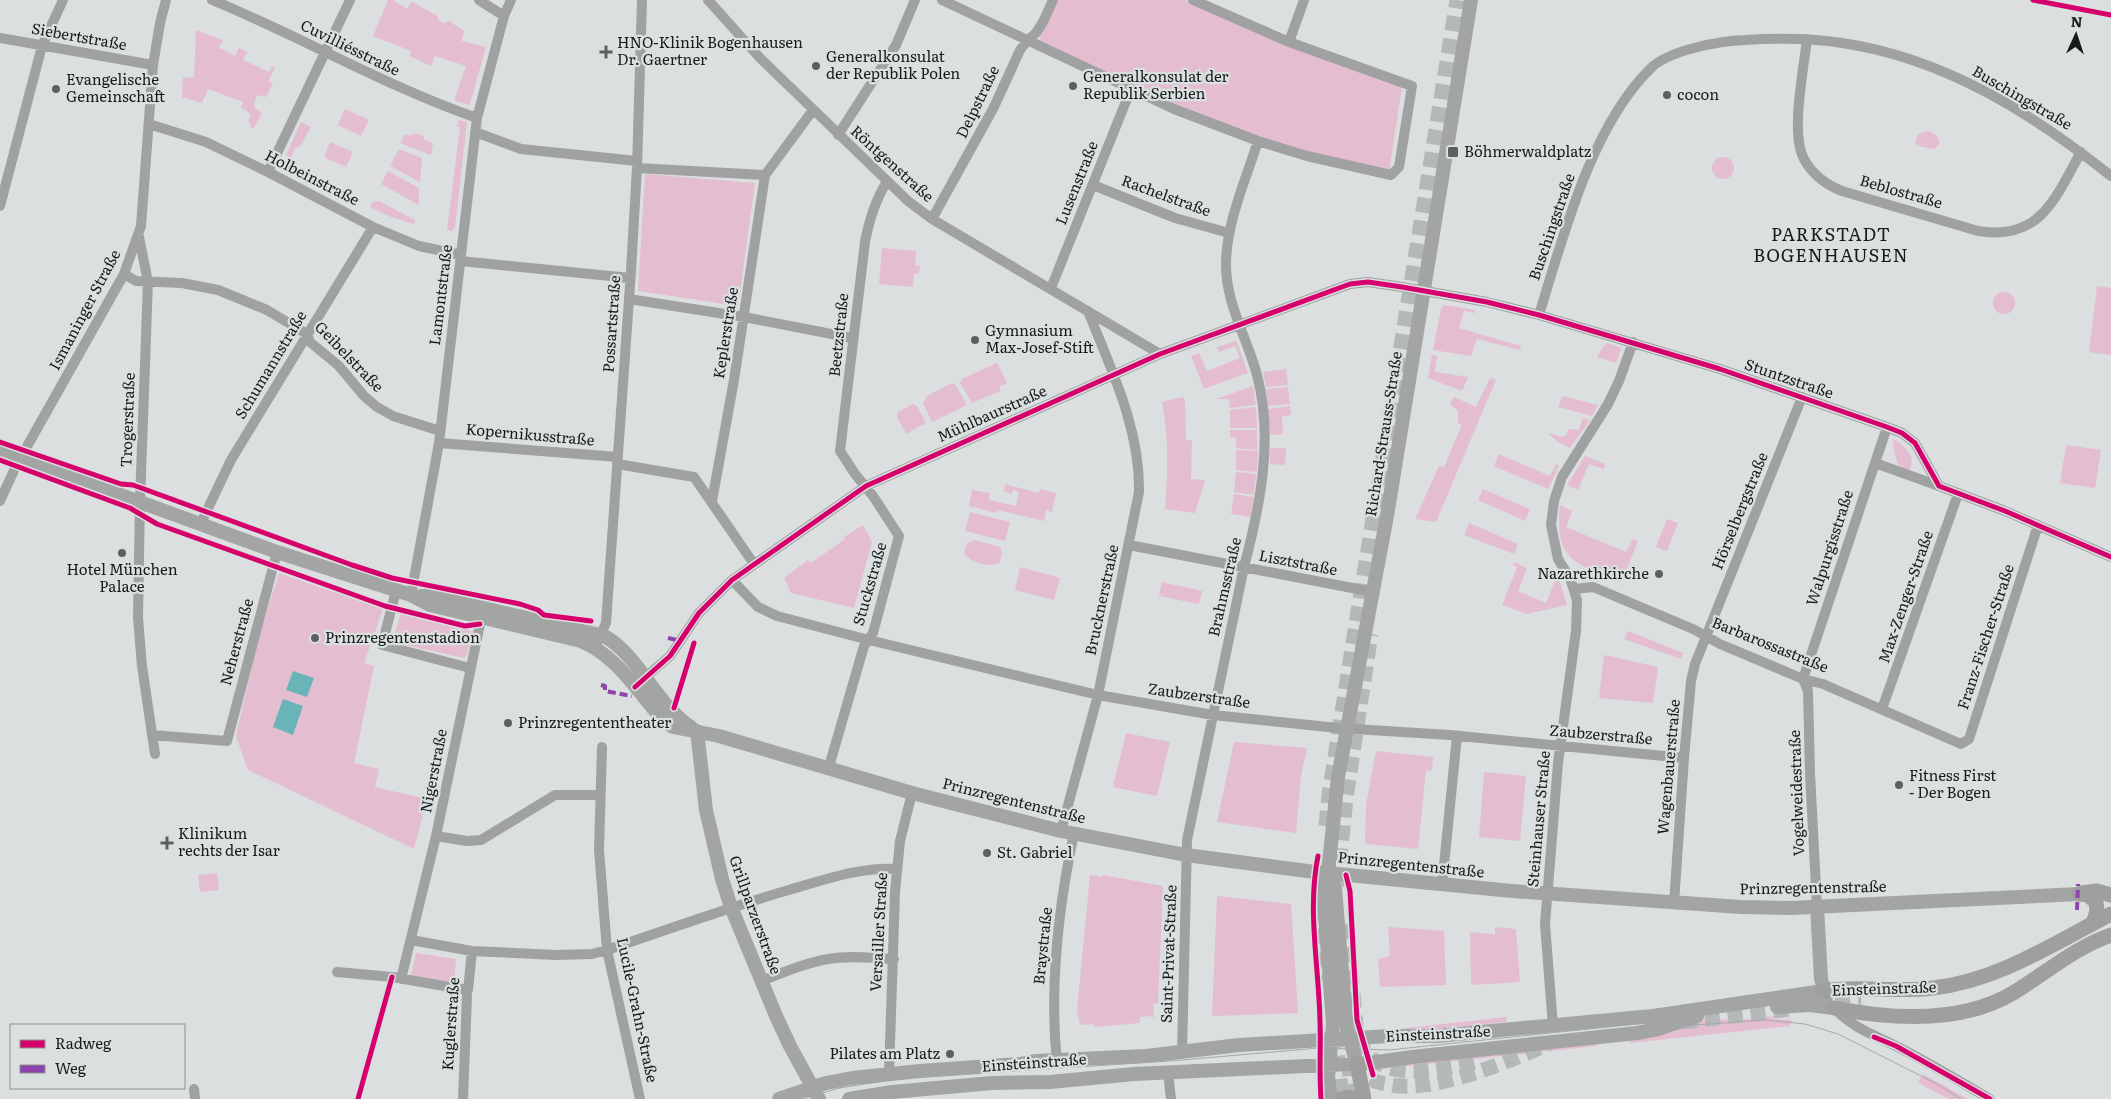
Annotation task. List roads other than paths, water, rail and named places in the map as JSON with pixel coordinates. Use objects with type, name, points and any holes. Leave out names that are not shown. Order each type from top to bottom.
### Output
[{"type":"highway","points":[[2079,894],[2098,891],[2111,896]]},
{"type":"highway","points":[[2079,894],[2088,896],[2096,902],[2097,909],[2089,925]]},
{"type":"highway","points":[[1860,1001],[1929,998],[1975,989],[1996,982],[2032,965],[2089,925],[2111,914]]},
{"type":"highway","name":"Einsteinstraße","points":[[1823,990],[1920,1016],[1967,1010],[2004,998],[2057,963],[2088,945],[2111,935]]},
{"type":"highway","name":"Einsteinstraße","points":[[1834,1008],[1860,1001]]},
{"type":"highway","points":[[1357,1064],[1364,1099]]},
{"type":"highway","points":[[1342,1099],[1348,1097],[1355,1099]]},
{"type":"main road","name":"Richard-Strauss-Straße","points":[[1331,1099],[1329,1064],[1333,1024],[1323,887],[1328,873],[1338,777],[1373,592],[1471,0]]},
{"type":"main road","name":"Prinzregentenstraße","points":[[0,451],[277,552],[411,595],[430,605],[602,634],[621,649],[640,683]]},
{"type":"main road","name":"Prinzregentenstraße","points":[[485,613],[568,637],[594,647],[640,683],[677,717],[697,731],[912,793],[1068,832],[1186,856],[1442,885],[1741,907],[1791,908],[2079,894]]},
{"type":"main road","name":"Grillparzerstraße","points":[[697,731],[700,772],[709,828],[722,879],[731,907],[790,1046],[808,1094]]},
{"type":"main road","points":[[1328,873],[1335,888],[1344,996],[1350,1040],[1357,1064]]},
{"type":"main road","points":[[1817,907],[1823,990],[1834,1008]]},
{"type":"main road","name":"Einsteinstraße","points":[[779,1099],[808,1094],[841,1080],[889,1074],[1020,1064],[1035,1061],[1057,1062],[1182,1053],[1234,1046],[1399,1036],[1437,1036],[1553,1026],[1653,1016],[1823,990]]},
{"type":"main road","name":"Einsteinstraße","points":[[849,1099],[903,1091],[1020,1081],[1050,1082],[1108,1076],[1357,1064],[1637,1033],[1707,1014],[1805,1005],[1834,1008]]},
{"type":"street","points":[[0,206],[42,46],[63,0]]},
{"type":"street","name":"Ismaninger Straße","points":[[0,501],[20,458],[124,274],[138,236],[144,208],[154,65],[160,23],[166,0]]},
{"type":"street","name":"Cuvilliésstraße","points":[[212,0],[253,17],[380,80],[477,118]]},
{"type":"street","points":[[268,172],[350,0]]},
{"type":"street","points":[[479,0],[504,16]]},
{"type":"street","name":"Lamontstraße","points":[[411,595],[439,443],[477,118],[504,16],[511,0]]},
{"type":"street","name":"Possartstraße","points":[[594,647],[606,623],[637,165],[642,0]]},
{"type":"street","name":"Röntgenstraße","points":[[708,0],[759,57],[886,182],[908,201],[932,219],[1160,354]]},
{"type":"street","points":[[838,135],[896,45],[915,0]]},
{"type":"street","points":[[942,0],[1174,109],[1258,141],[1307,156],[1391,175],[1399,167],[1412,86],[1289,42],[1193,0]]},
{"type":"street","name":"Delpstraße","points":[[932,219],[994,107],[1020,50],[1044,22],[1053,0]]},
{"type":"street","points":[[1289,42],[1304,0]]},
{"type":"street","name":"Siebertstraße","points":[[0,38],[154,65]]},
{"type":"street","name":"Buschingstraße","points":[[1539,315],[1569,219],[1587,173],[1618,108],[1652,67],[1680,53],[1730,40],[1808,39],[1843,43],[1897,56],[1976,86],[2037,121],[2111,176]]},
{"type":"street","name":"Beblostraße","points":[[1808,39],[1798,118],[1800,148],[1804,159],[1821,178],[1830,186],[1842,191],[1978,231],[1991,233],[2008,232],[2026,227],[2044,213],[2053,202],[2081,152]]},
{"type":"street","name":"Lusenstraße","points":[[1051,288],[1131,89]]},
{"type":"street","name":"Keplerstraße","points":[[712,501],[744,317],[765,176],[813,110]]},
{"type":"street","name":"Holbeinstraße","points":[[149,124],[206,142],[373,227],[419,246],[461,258],[630,278]]},
{"type":"street","points":[[476,132],[521,150],[637,165],[765,176]]},
{"type":"street","name":"Brahmsstraße","points":[[1186,856],[1187,840],[1213,715],[1258,510],[1263,465],[1262,397],[1257,375],[1228,290],[1226,262],[1229,233],[1258,141]]},
{"type":"street","name":"Beetzstraße","points":[[866,486],[855,474],[840,451],[852,338],[868,227],[878,196],[886,182]]},
{"type":"street","name":"Rachelstraße","points":[[1093,185],[1174,218],[1229,233]]},
{"type":"street","name":"Schumannstraße","points":[[201,523],[231,460],[306,334],[373,227]]},
{"type":"street","name":"Trogerstraße","points":[[138,236],[148,282],[138,618],[142,666],[155,754]]},
{"type":"street","name":"Geibelstraße","points":[[124,274],[136,281],[189,284],[218,290],[266,310],[306,334],[310,342],[339,366],[364,396],[377,406],[393,416],[440,431]]},
{"type":"street","name":"Mühlbaurstraße","points":[[640,683],[670,656],[699,613],[732,580],[866,486],[1160,354],[1350,284],[1368,282],[1424,290]]},
{"type":"street","name":"Stuntzstraße","points":[[1424,290],[1487,302],[1633,342],[1887,427],[1902,433],[1915,444],[1939,486]]},
{"type":"street","points":[[629,299],[744,317],[852,338]]},
{"type":"street","points":[[1088,311],[1113,374]]},
{"type":"street","name":"Steinhauser Straße","points":[[1553,1026],[1545,924],[1561,746],[1576,631],[1577,600],[1574,589],[1558,559],[1551,526],[1554,501],[1562,478],[1602,416],[1624,370],[1633,342]]},
{"type":"street","name":"Brucknerstraße","points":[[1068,832],[1139,492],[1139,466],[1132,426],[1113,374]]},
{"type":"street","name":"Hörselbergstraße","points":[[1706,637],[1802,397]]},
{"type":"street","name":"Walpurgisstraße","points":[[1803,679],[1887,427]]},
{"type":"street","name":"Kopernikusstraße","points":[[439,443],[618,460],[694,477],[712,501]]},
{"type":"street","points":[[1875,463],[2038,525],[2111,557]]},
{"type":"street","name":"Stuckstraße","points":[[828,770],[864,646],[873,633],[899,536],[866,486]]},
{"type":"street","name":"Max-Zenger-Straße","points":[[1882,709],[1958,494]]},
{"type":"street","points":[[712,501],[754,564]]},
{"type":"street","name":"Franz-Fischer-Straße","points":[[1951,742],[1961,744],[1969,739],[2038,525]]},
{"type":"street","name":"Lisztstraße","points":[[1129,545],[1373,592]]},
{"type":"street","name":"Neherstraße","points":[[152,735],[227,741],[277,552]]},
{"type":"street","name":"Zaubzerstraße","points":[[732,580],[758,607],[776,615],[869,640],[1098,695],[1213,715],[1684,758]]},
{"type":"street","name":"Barbarossastraße","points":[[1574,589],[1593,588],[1693,629],[1706,637],[1803,679],[1823,684],[1882,709],[1951,742]]},
{"type":"street","points":[[396,590],[382,646],[470,668]]},
{"type":"street","name":"Nigerstraße","points":[[401,979],[436,836],[470,668],[485,613]]},
{"type":"street","name":"Wagenbauerstraße","points":[[1674,903],[1691,681],[1695,664],[1706,637]]},
{"type":"street","name":"Vogelweidestraße","points":[[1803,679],[1808,691],[1817,907]]},
{"type":"street","points":[[1442,885],[1456,736]]},
{"type":"street","name":"Lucile-Grahn-Straße","points":[[602,747],[599,850],[607,950],[640,1099]]},
{"type":"street","name":"Versailler Straße","points":[[889,1074],[897,869],[900,841],[912,793]]},
{"type":"street","points":[[436,836],[467,841],[481,840],[555,795],[600,795]]},
{"type":"street","name":"Braystraße","points":[[1057,1062],[1053,996],[1068,832]]},
{"type":"street","name":"Saint-Privat-Straße","points":[[1182,1053],[1186,856]]},
{"type":"street","points":[[411,940],[472,952],[556,955],[592,954],[731,907],[864,870],[897,869]]},
{"type":"street","name":"Kuglerstraße","points":[[463,1099],[467,993],[472,952]]},
{"type":"street","points":[[762,981],[799,966],[828,958],[894,959]]},
{"type":"street","points":[[337,972],[401,979],[467,993]]},
{"type":"street","points":[[1834,1008],[1874,1037],[1896,1046],[1990,1099]]},
{"type":"street","points":[[1168,1073],[1171,1099]]},
{"type":"water","points":[[293,671],[314,678],[307,697],[286,690]]},
{"type":"water","points":[[283,699],[303,706],[293,735],[273,727]]},
{"type":"tunnel","points":[[1326,826],[1329,795],[1356,624],[1457,0]]},
{"type":"tunnel","points":[[1337,886],[1346,798],[1371,634]]},
{"type":"tunnel","points":[[1320,906],[1319,928],[1323,981]]},
{"type":"tunnel","points":[[1342,925],[1349,953],[1357,1036],[1366,1052],[1378,1063],[1393,1069],[1410,1071],[1446,1068],[1480,1061]]},
{"type":"tunnel","points":[[1812,1000],[1861,997]]},
{"type":"tunnel","points":[[1682,1022],[1791,1009]]},
{"type":"tunnel","points":[[1335,1033],[1342,1099]]},
{"type":"tunnel","points":[[1351,1067],[1367,1078],[1381,1083],[1404,1086],[1424,1085],[1468,1075],[1549,1044]]},
{"type":"tunnel","points":[[1348,1061],[1353,1099]]},
{"type":"tram line","points":[[0,506],[18,466],[126,275],[134,256],[143,226],[155,65],[168,0]]},
{"type":"tram line","points":[[803,1099],[839,1088],[905,1078],[1170,1061],[1319,1048],[1389,1050],[1645,1023],[1694,1025],[1766,1020],[1805,1024],[1838,1034],[1935,1083],[1961,1099]]},
{"type":"place","name":"HNO-Klinik Bogenhausen Dr. Gaertner","points":[[606,52]]},
{"type":"place","name":"Generalkonsulat der Republik Polen","points":[[816,66]]},
{"type":"place","name":"Generalkonsulat der Republik Serbien","points":[[1073,86]]},
{"type":"place","name":"Evangelische Gemeinschaft","points":[[56,89]]},
{"type":"place","name":"cocon","points":[[1667,95]]},
{"type":"place","name":"Böhmerwaldplatz","points":[[1453,152]]},
{"type":"place","name":"Gymnasium Max-Josef-Stift","points":[[975,340]]},
{"type":"place","name":"Hotel München Palace","points":[[122,553]]},
{"type":"place","name":"Nazarethkirche","points":[[1659,574]]},
{"type":"place","name":"Prinzregentenstadion","points":[[315,638]]},
{"type":"place","name":"Prinzregententheater","points":[[508,723]]},
{"type":"place","name":"Fitness First - Der Bogen","points":[[1899,785]]},
{"type":"place","name":"Klinikum rechts der Isar","points":[[167,843]]},
{"type":"place","name":"St. Gabriel","points":[[987,853]]},
{"type":"place","name":"Pilates am Platz","points":[[950,1054]]},
{"type":"district","name":"PARKSTADT BOGENHAUSEN","points":[[1831,245]]}]
